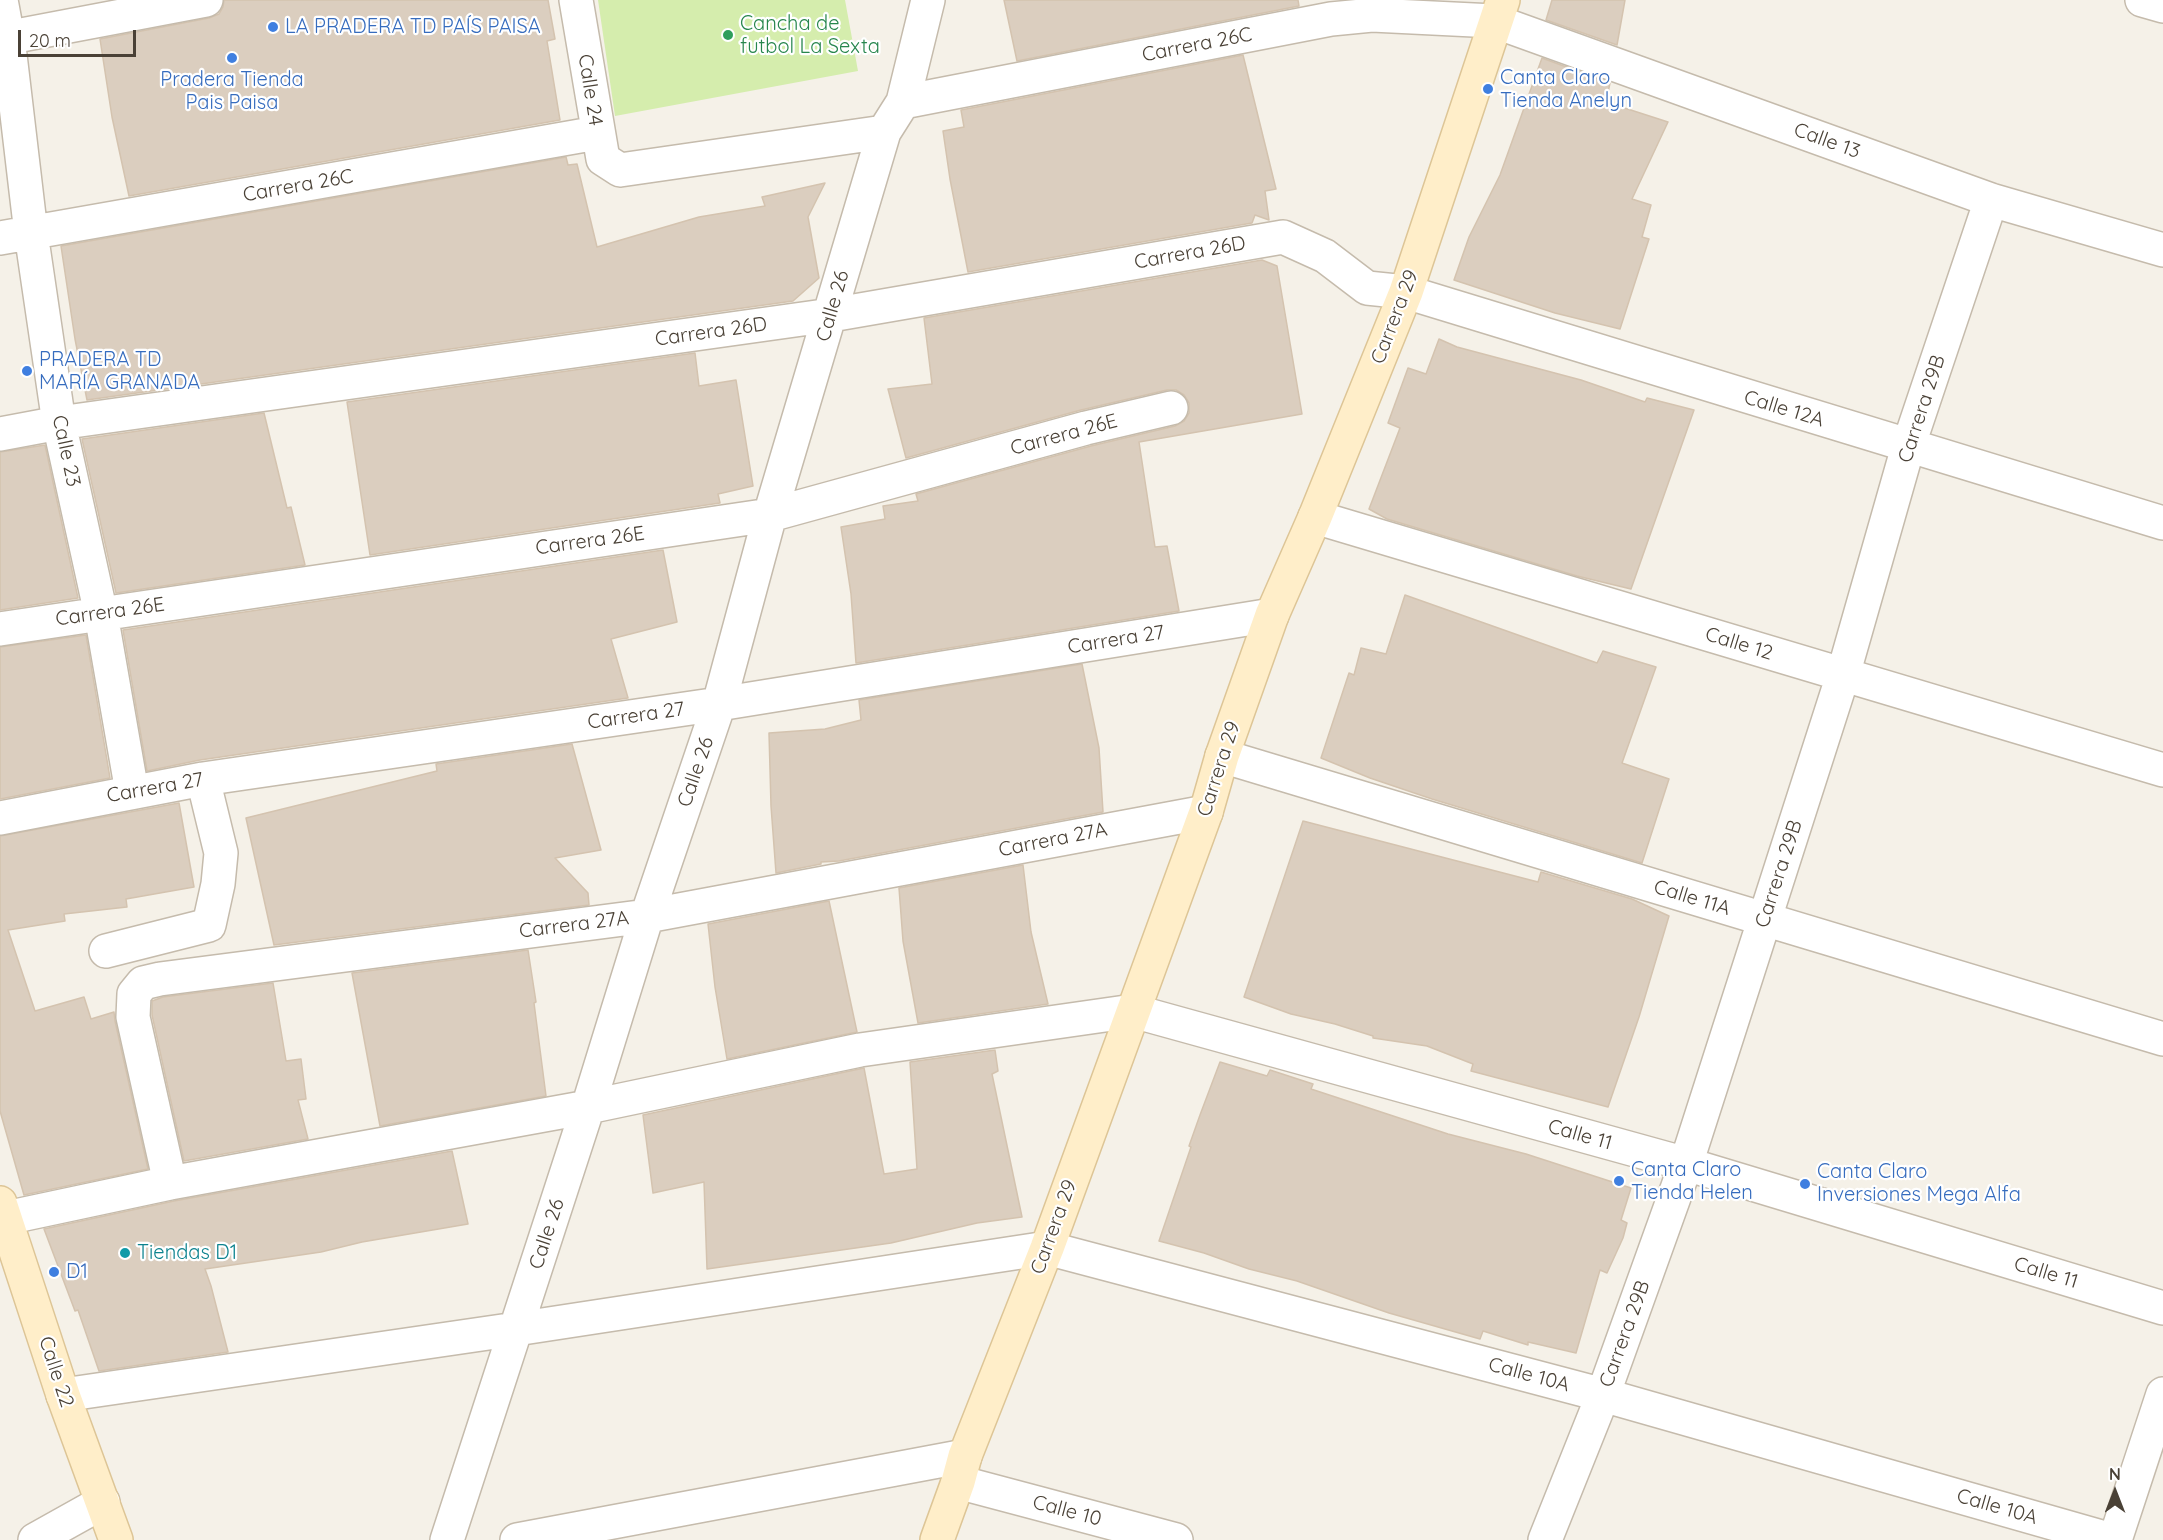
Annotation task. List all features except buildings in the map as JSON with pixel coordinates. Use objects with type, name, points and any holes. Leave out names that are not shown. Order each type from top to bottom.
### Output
[{"type":"street","name":"Calle 23","points":[[1,0],[15,235],[101,614],[132,792]]},
{"type":"street","points":[[4,39],[206,0]]},
{"type":"street","name":"Calle 24","points":[[576,0],[603,159],[620,170],[884,132]]},
{"type":"street","name":"Calle 26","points":[[447,1540],[588,1107],[646,916],[719,704],[770,515],[884,132],[903,102],[928,0]]},
{"type":"street","points":[[2142,0],[2163,6]]},
{"type":"street","name":"Carrera 26C","points":[[903,102],[1331,19],[1372,15],[1498,11]]},
{"type":"street","name":"Calle 13","points":[[1498,11],[1991,200],[2163,250]]},
{"type":"street","name":"Carrera 29","points":[[937,1540],[1047,1248],[1206,812],[1222,756],[1272,615],[1316,517],[1406,292],[1498,11]]},
{"type":"street","name":"Carrera 26C","points":[[15,235],[597,133]]},
{"type":"street","name":"Carrera 29B","points":[[1545,1540],[1603,1395],[1686,1164],[1843,675],[1908,447],[1991,200]]},
{"type":"street","name":"Carrera 26D","points":[[0,434],[59,423],[831,315],[1283,237],[1325,256],[1367,288],[1406,292]]},
{"type":"street","name":"Calle 12A","points":[[1406,292],[2163,523]]},
{"type":"street","name":"Carrera 26E","points":[[0,629],[770,515],[1086,428],[1171,408]]},
{"type":"street","name":"Calle 12","points":[[1316,517],[2163,770]]},
{"type":"street","name":"Carrera 27","points":[[0,818],[203,779],[719,704],[1272,615]]},
{"type":"street","name":"Calle 11A","points":[[1222,756],[2163,1039]]},
{"type":"street","points":[[106,951],[209,925],[218,884],[221,853],[203,779]]},
{"type":"street","name":"Carrera 27A","points":[[170,1182],[134,1017],[134,994],[143,983],[172,977],[646,916],[1206,812]]},
{"type":"street","points":[[3,1211],[588,1107],[860,1050],[1133,1011]]},
{"type":"street","name":"Calle 11","points":[[1133,1011],[1686,1164],[2163,1308]]},
{"type":"street","name":"Calle 22","points":[[3,1211],[63,1395],[116,1540]]},
{"type":"street","points":[[63,1395],[1047,1248]]},
{"type":"street","name":"Calle 10A","points":[[1047,1248],[1603,1395],[2114,1540]]},
{"type":"street","points":[[2114,1540],[2163,1394]]},
{"type":"street","points":[[517,1540],[962,1469]]},
{"type":"street","name":"Calle 10","points":[[962,1469],[1176,1540]]},
{"type":"street","points":[[35,1540],[103,1502]]},
{"type":"green space","name":"Cancha de futbol La Sexta","points":[[598,0],[845,0],[858,71],[615,116]]},
{"type":"place","name":"LA PRADERA TD PAÍS PAISA","points":[[273,27]]},
{"type":"place","name":"Cancha de futbol La Sexta","points":[[728,35]]},
{"type":"place","name":"Pradera Tienda Pais Paisa","points":[[232,58]]},
{"type":"place","name":"Canta Claro Tienda Anelyn","points":[[1488,89]]},
{"type":"place","name":"PRADERA TD MARÍA GRANADA","points":[[27,371]]},
{"type":"place","name":"Canta Claro Tienda Helen","points":[[1619,1181]]},
{"type":"place","name":"Canta Claro Inversiones Mega Alfa","points":[[1805,1184]]},
{"type":"place","name":"Tiendas D1","points":[[125,1253]]},
{"type":"place","name":"D1","points":[[54,1272]]}]
